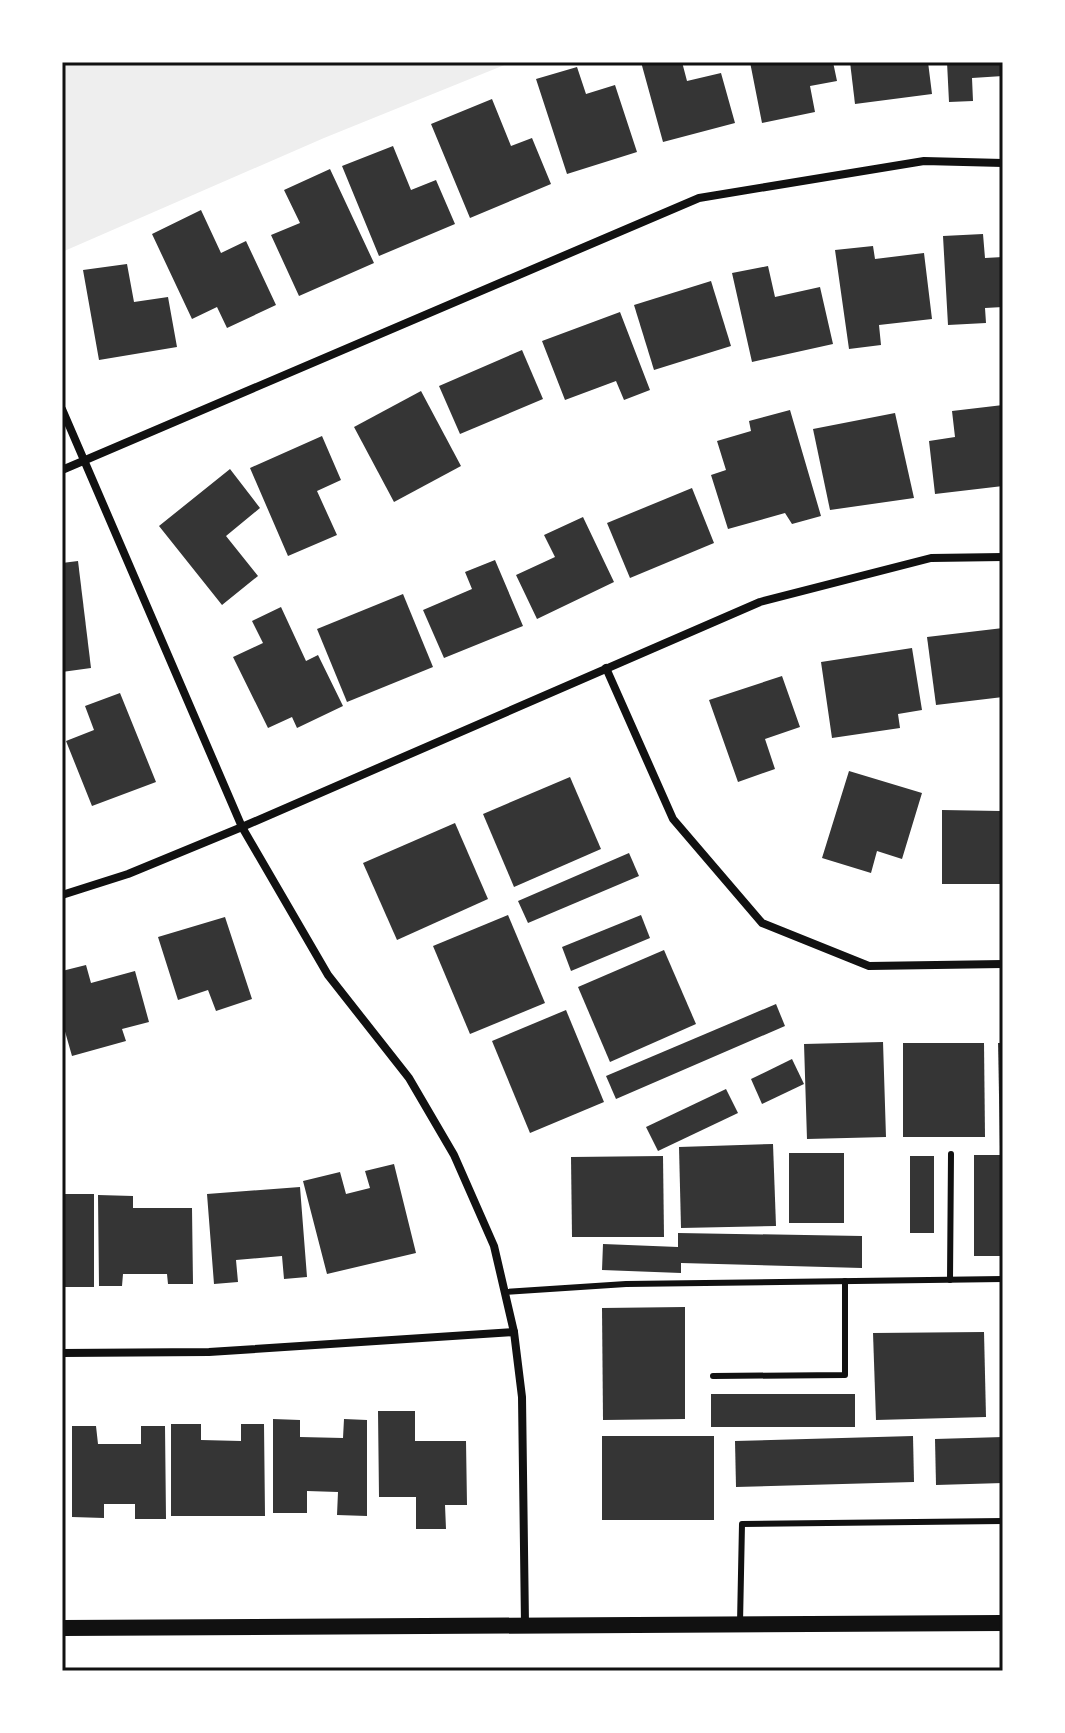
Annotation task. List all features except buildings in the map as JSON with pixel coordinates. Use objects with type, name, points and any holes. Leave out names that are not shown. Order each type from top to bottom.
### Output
[{"type":"main road","points":[[62,1628],[1003,1623]]},
{"type":"street","points":[[62,470],[472,292],[699,198],[924,161],[1003,163]]},
{"type":"street","points":[[62,409],[242,827],[328,975],[409,1078],[454,1155],[494,1246],[514,1332],[522,1397],[525,1624]]},
{"type":"street","points":[[62,895],[128,874],[242,827],[760,602],[931,558],[1003,557]]},
{"type":"street","points":[[606,668],[673,819],[762,923],[869,966],[1003,964]]},
{"type":"street","points":[[62,1353],[209,1352],[514,1332]]},
{"type":"lane","points":[[950,1280],[951,1154]]},
{"type":"lane","points":[[505,1292],[626,1284],[1003,1279]]},
{"type":"lane","points":[[713,1376],[845,1375],[845,1281]]},
{"type":"lane","points":[[740,1624],[742,1524],[1003,1521]]},
{"type":"shaded area","points":[[62,62],[512,62],[324,138],[62,252]]}]
